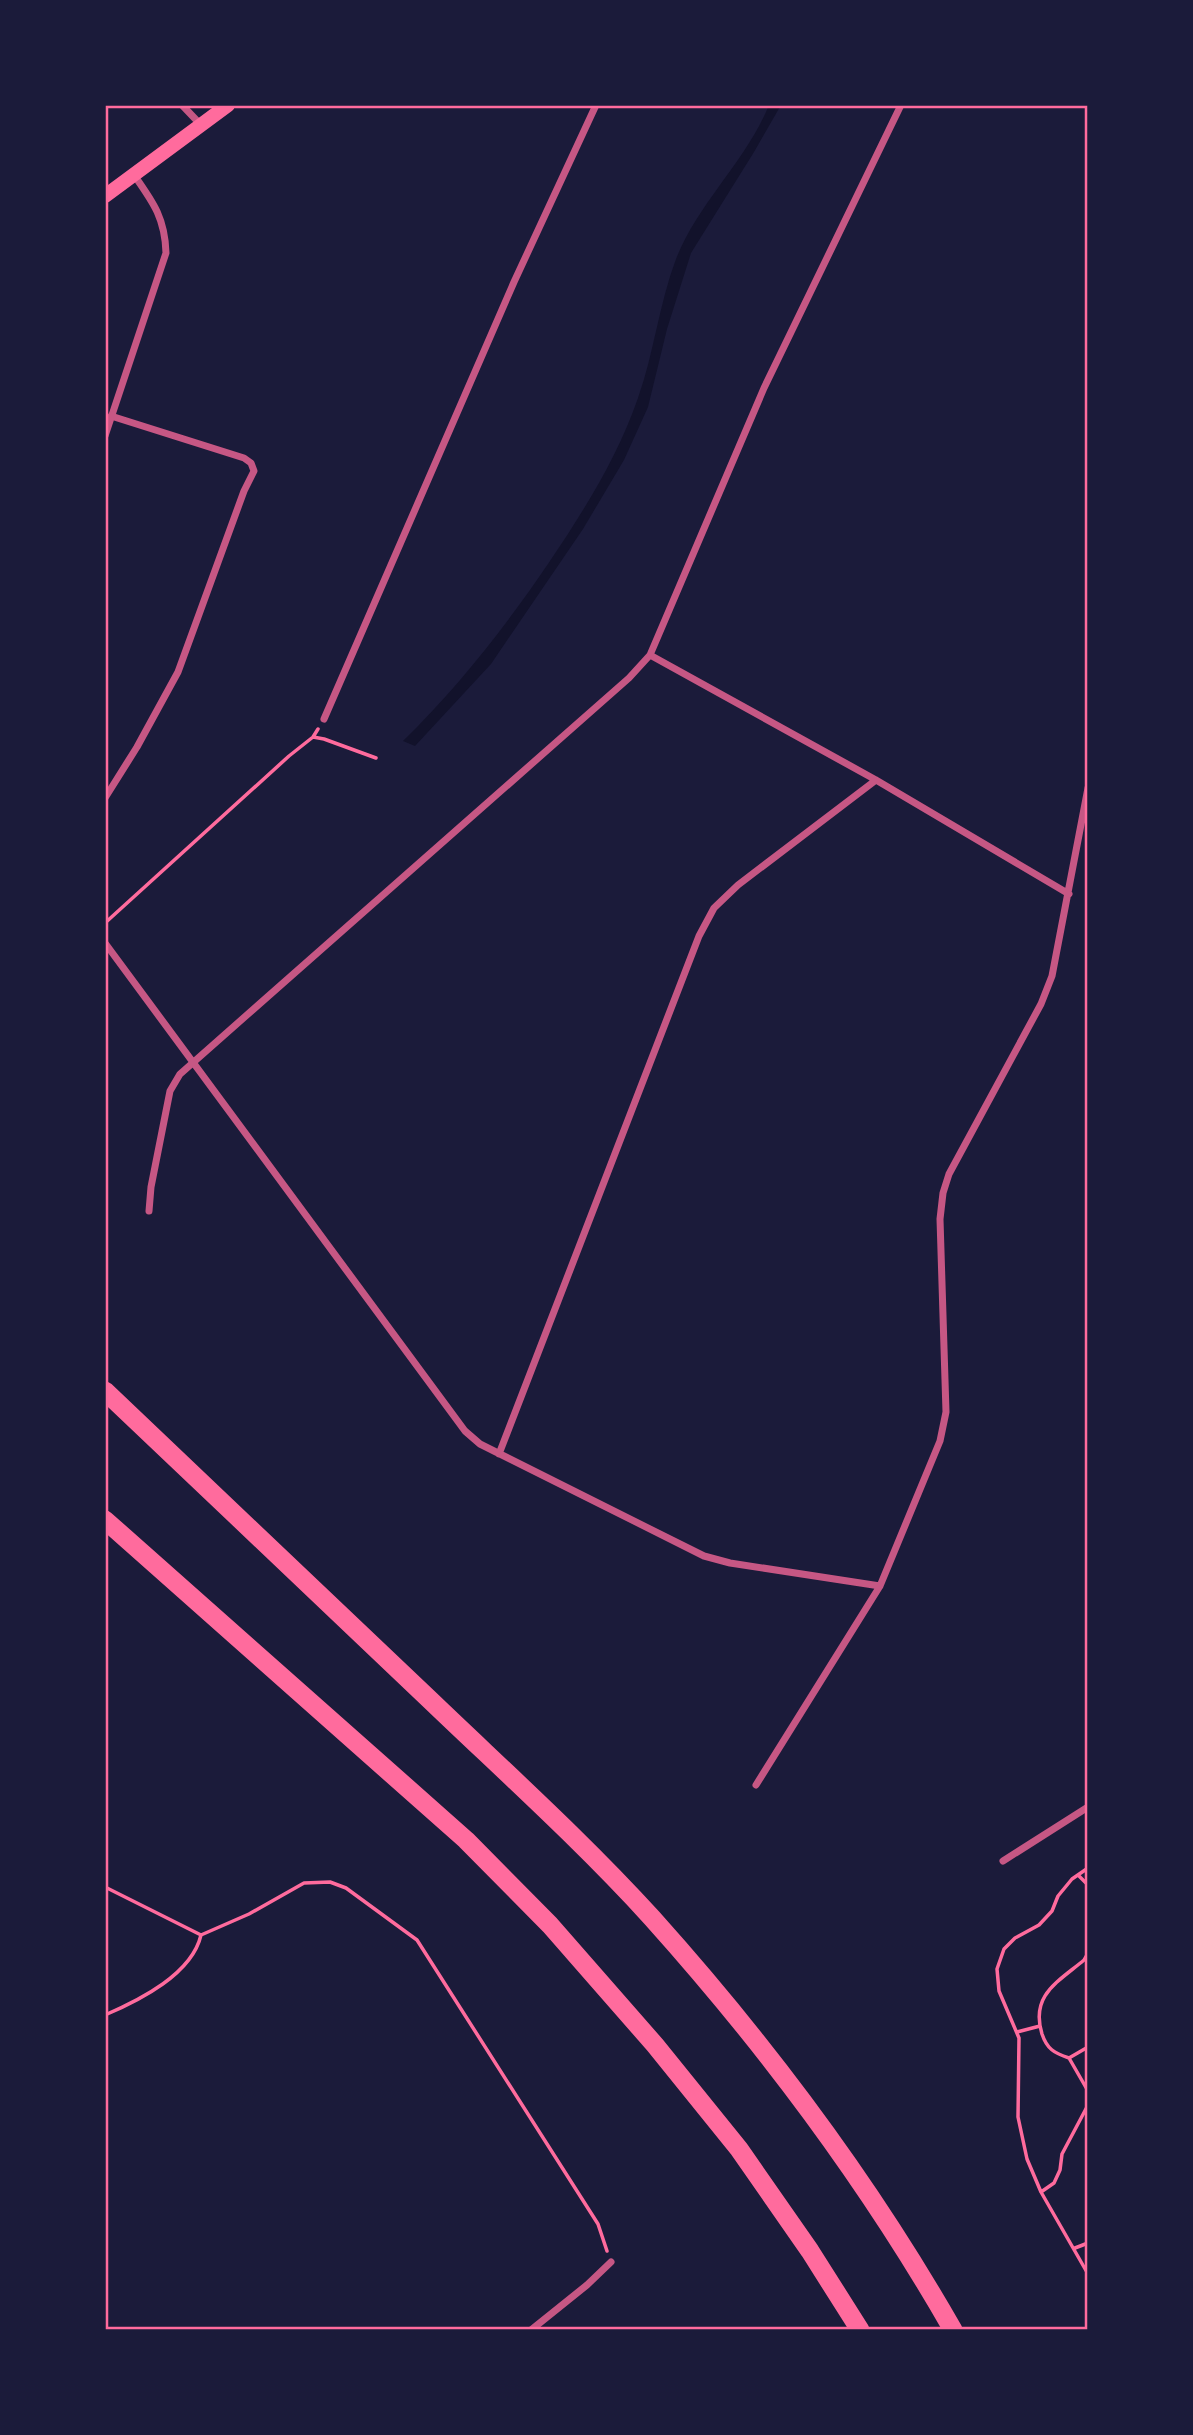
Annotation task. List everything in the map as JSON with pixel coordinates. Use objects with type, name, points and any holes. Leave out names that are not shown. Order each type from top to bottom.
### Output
[{"type":"highway","points":[[105,1391],[569,1832],[652,1918],[747,2029],[825,2132],[901,2245],[953,2330]]},
{"type":"highway","points":[[105,1520],[466,1840],[550,1925],[655,2045],[739,2149],[810,2251],[860,2330]]},
{"type":"highway","points":[[105,1529],[131,1544]]},
{"type":"main road","points":[[105,196],[228,105]]},
{"type":"street","points":[[182,105],[201,125]]},
{"type":"street","points":[[322,722],[514,282],[596,105]]},
{"type":"street","points":[[149,1211],[151,1187],[170,1091],[180,1074],[629,678],[650,654],[764,388],[901,105]]},
{"type":"street","points":[[105,436],[166,253],[166,233],[158,209],[134,175]]},
{"type":"street","points":[[105,798],[178,672],[244,491],[254,471],[251,463],[243,458],[111,416]]},
{"type":"street","points":[[650,654],[876,780],[1069,894]]},
{"type":"street","points":[[499,1454],[699,936],[713,908],[738,885],[876,780]]},
{"type":"street","points":[[756,1784],[880,1586],[940,1441],[946,1412],[940,1219],[943,1193],[949,1174],[1041,1004],[1058,954],[1088,788]]},
{"type":"street","points":[[105,943],[465,1430],[480,1444],[704,1556],[730,1563],[880,1586]]},
{"type":"street","points":[[1003,1861],[1088,1807]]},
{"type":"street","points":[[531,2330],[611,2262]]},
{"type":"path","points":[[105,923],[313,737],[322,722]]},
{"type":"path","points":[[313,737],[376,758]]},
{"type":"path","points":[[1088,1867],[1058,1896],[1052,1911],[1039,1925],[1015,1938],[1004,1949],[997,1969],[999,1991],[1019,2038],[1018,2117],[1027,2159],[1041,2192],[1088,2274]]},
{"type":"path","points":[[1078,1875],[1088,1885]]},
{"type":"path","points":[[201,1935],[249,1914],[304,1882],[330,1882],[346,1888],[417,1940],[598,2224],[611,2262]]},
{"type":"path","points":[[105,1887],[201,1935]]},
{"type":"path","points":[[105,2015],[131,2004],[173,1975],[198,1950],[201,1935]]},
{"type":"path","points":[[1088,1953],[1084,1960],[1046,1992],[1039,2004],[1040,2026],[1045,2041],[1052,2052],[1069,2058],[1088,2091]]},
{"type":"path","points":[[1017,2032],[1040,2026]]},
{"type":"path","points":[[1069,2058],[1088,2046]]},
{"type":"path","points":[[1041,2192],[1054,2183],[1060,2170],[1062,2154],[1088,2105]]},
{"type":"path","points":[[1075,2248],[1088,2243]]},
{"type":"shaded area","points":[[769,105],[781,105],[691,253],[667,329],[648,407],[624,460],[583,529],[491,664],[415,746],[403,741],[463,677],[499,632],[550,561],[600,482],[621,441],[638,398],[676,259],[697,219],[748,145]]}]
